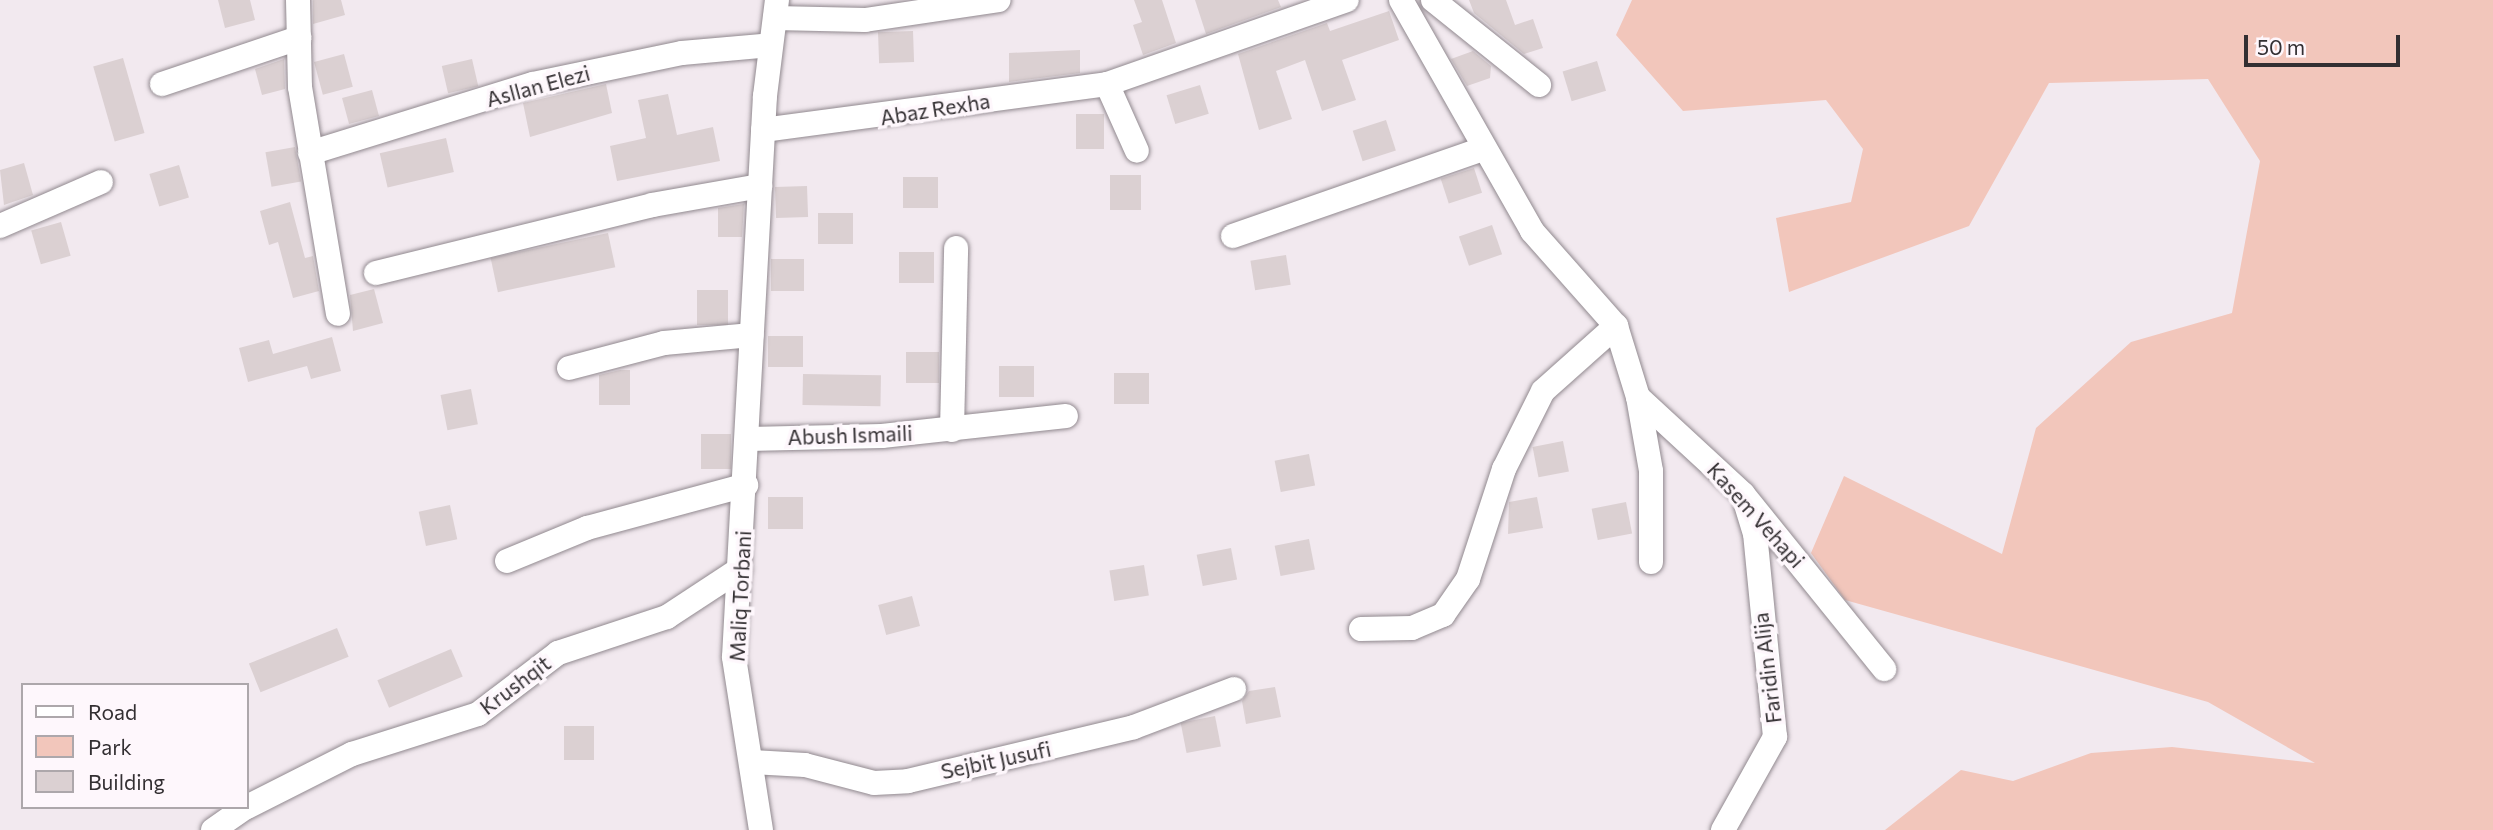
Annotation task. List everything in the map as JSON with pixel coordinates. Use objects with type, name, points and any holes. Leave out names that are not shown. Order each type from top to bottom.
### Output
[{"type":"street","points":[[298,0],[310,153],[338,314]]},
{"type":"street","points":[[776,9],[865,20],[999,0]]},
{"type":"street","name":"Abaz Rexha","points":[[763,130],[1107,84],[1348,0]]},
{"type":"street","points":[[1401,0],[1483,149],[1532,231],[1616,326],[1638,397],[1651,471],[1651,562]]},
{"type":"street","points":[[1433,0],[1539,85]]},
{"type":"street","name":"Maliq Torbani","points":[[761,830],[734,657],[746,485],[763,130],[776,9]]},
{"type":"street","points":[[162,84],[299,38]]},
{"type":"street","name":"Asllan Elezi","points":[[310,153],[534,83],[682,53],[771,45]]},
{"type":"street","points":[[1107,84],[1138,151]]},
{"type":"street","points":[[1233,236],[1483,149]]},
{"type":"street","points":[[0,226],[102,182]]},
{"type":"street","points":[[376,273],[697,195],[760,187]]},
{"type":"street","points":[[952,430],[956,248]]},
{"type":"street","points":[[1361,629],[1412,628],[1443,615],[1468,579],[1504,468],[1543,391],[1616,326]]},
{"type":"street","points":[[569,368],[678,341],[752,335]]},
{"type":"street","name":"Kasem Vehapi","points":[[1638,397],[1743,494],[1884,669]]},
{"type":"street","name":"Abush Ismaili","points":[[748,439],[952,430],[1066,416]]},
{"type":"street","points":[[508,561],[587,528],[746,485]]},
{"type":"street","name":"Faridin Alija","points":[[1723,830],[1775,737],[1755,534],[1743,494]]},
{"type":"street","name":"Krushqit","points":[[248,806],[293,778],[352,754],[478,714],[558,653],[614,629],[667,617],[740,569]]},
{"type":"street","name":"Sejbit Jusufi","points":[[752,762],[805,765],[874,783],[908,781],[1134,727],[1234,689]]},
{"type":"street","name":"Krushqit","points":[[213,830],[244,809]]},
{"type":"green space","points":[[1632,0],[2493,0],[2493,830],[1885,830],[1961,770],[2013,781],[2091,753],[2172,747],[2315,763],[2208,702],[1845,600],[1811,553],[1844,476],[2002,554],[2036,428],[2131,342],[2232,313],[2260,161],[2208,79],[2049,83],[1969,226],[1789,292],[1776,218],[1851,202],[1863,149],[1826,100],[1683,111],[1616,35]]},
{"type":"building","points":[[218,0],[250,0],[255,20],[225,28]]},
{"type":"building","points":[[313,0],[341,0],[345,15],[313,24]]},
{"type":"building","points":[[1134,0],[1162,0],[1176,43],[1143,55],[1133,25],[1142,22]]},
{"type":"building","points":[[1195,0],[1278,0],[1281,7],[1206,34]]},
{"type":"building","points":[[1469,0],[1506,0],[1515,25],[1533,19],[1543,48],[1524,54],[1474,13]]},
{"type":"building","points":[[1389,11],[1399,40],[1342,60],[1356,100],[1322,111],[1305,60],[1276,71],[1292,119],[1259,130],[1238,54],[1327,23],[1330,31]]},
{"type":"building","points":[[913,31],[914,62],[879,63],[878,32]]},
{"type":"building","points":[[1080,50],[1080,73],[1009,82],[1009,53]]},
{"type":"building","points":[[1473,51],[1491,66],[1490,78],[1467,86],[1451,59]]},
{"type":"building","points":[[344,54],[353,87],[323,95],[314,62]]},
{"type":"building","points":[[123,58],[144,133],[115,142],[93,67]]},
{"type":"building","points":[[284,59],[285,89],[262,95],[255,69]]},
{"type":"building","points":[[472,59],[478,86],[448,93],[442,66]]},
{"type":"building","points":[[1597,61],[1606,91],[1572,101],[1563,72]]},
{"type":"building","points":[[606,84],[612,113],[530,137],[523,103]]},
{"type":"building","points":[[1200,85],[1209,114],[1175,124],[1167,95]]},
{"type":"building","points":[[372,90],[379,116],[349,124],[342,98]]},
{"type":"building","points":[[668,94],[677,135],[713,127],[720,161],[617,181],[610,146],[646,138],[638,100]]},
{"type":"building","points":[[1076,114],[1104,114],[1104,149],[1076,149]]},
{"type":"building","points":[[1386,120],[1396,150],[1363,161],[1353,131]]},
{"type":"building","points":[[446,138],[454,172],[388,187],[380,153]]},
{"type":"building","points":[[295,147],[301,181],[272,187],[265,152]]},
{"type":"building","points":[[24,163],[33,195],[4,205],[0,170]]},
{"type":"building","points":[[179,165],[189,198],[159,207],[149,174]]},
{"type":"building","points":[[1474,168],[1482,193],[1449,204],[1441,179]]},
{"type":"building","points":[[1110,175],[1141,175],[1141,210],[1110,210]]},
{"type":"building","points":[[903,177],[938,177],[938,208],[903,208]]},
{"type":"building","points":[[807,186],[808,217],[776,218],[775,187]]},
{"type":"building","points":[[290,202],[305,258],[313,256],[319,291],[293,298],[278,242],[269,245],[260,211]]},
{"type":"building","points":[[744,204],[742,237],[718,237],[718,208]]},
{"type":"building","points":[[818,213],[853,213],[853,244],[818,244]]},
{"type":"building","points":[[61,222],[71,256],[41,264],[31,231]]},
{"type":"building","points":[[1492,225],[1502,254],[1469,266],[1459,236]]},
{"type":"building","points":[[608,233],[615,267],[498,292],[491,258]]},
{"type":"building","points":[[899,252],[934,252],[934,283],[899,283]]},
{"type":"building","points":[[1286,255],[1291,285],[1255,290],[1250,261]]},
{"type":"building","points":[[771,259],[804,259],[804,291],[771,291]]},
{"type":"building","points":[[374,289],[383,323],[353,331],[350,295]]},
{"type":"building","points":[[697,290],[728,290],[728,325],[697,325]]},
{"type":"building","points":[[768,336],[803,336],[803,367],[768,367]]},
{"type":"building","points":[[332,337],[341,371],[311,379],[307,366],[248,382],[239,348],[269,340],[273,354]]},
{"type":"building","points":[[906,352],[939,352],[939,383],[906,383]]},
{"type":"building","points":[[999,366],[1034,366],[1034,397],[999,397]]},
{"type":"building","points":[[630,370],[630,405],[599,405],[599,375]]},
{"type":"building","points":[[1114,373],[1149,373],[1149,404],[1114,404]]},
{"type":"building","points":[[803,374],[881,375],[880,406],[802,405]]},
{"type":"building","points":[[471,389],[478,424],[447,430],[441,395]]},
{"type":"building","points":[[701,434],[731,434],[731,469],[701,469]]},
{"type":"building","points":[[1563,441],[1569,471],[1538,477],[1533,447]]},
{"type":"building","points":[[1309,454],[1315,485],[1281,492],[1275,461]]},
{"type":"building","points":[[768,497],[803,497],[803,529],[768,529]]},
{"type":"building","points":[[1537,497],[1543,528],[1508,534],[1509,502]]},
{"type":"building","points":[[1626,502],[1632,533],[1598,540],[1592,509]]},
{"type":"building","points":[[450,505],[457,539],[426,546],[419,512]]},
{"type":"building","points":[[1309,539],[1315,569],[1281,576],[1275,546]]},
{"type":"building","points":[[1231,548],[1237,579],[1203,586],[1197,555]]},
{"type":"building","points":[[1144,565],[1149,596],[1114,601],[1109,570]]},
{"type":"building","points":[[912,596],[920,626],[886,635],[878,605]]},
{"type":"building","points":[[337,628],[349,657],[261,692],[249,664]]},
{"type":"building","points":[[451,649],[463,677],[389,708],[377,680]]},
{"type":"building","points":[[1275,687],[1281,717],[1246,724],[1242,701],[1249,691]]},
{"type":"building","points":[[1215,716],[1221,746],[1187,753],[1181,723]]},
{"type":"building","points":[[564,726],[594,726],[594,760],[564,760]]}]
